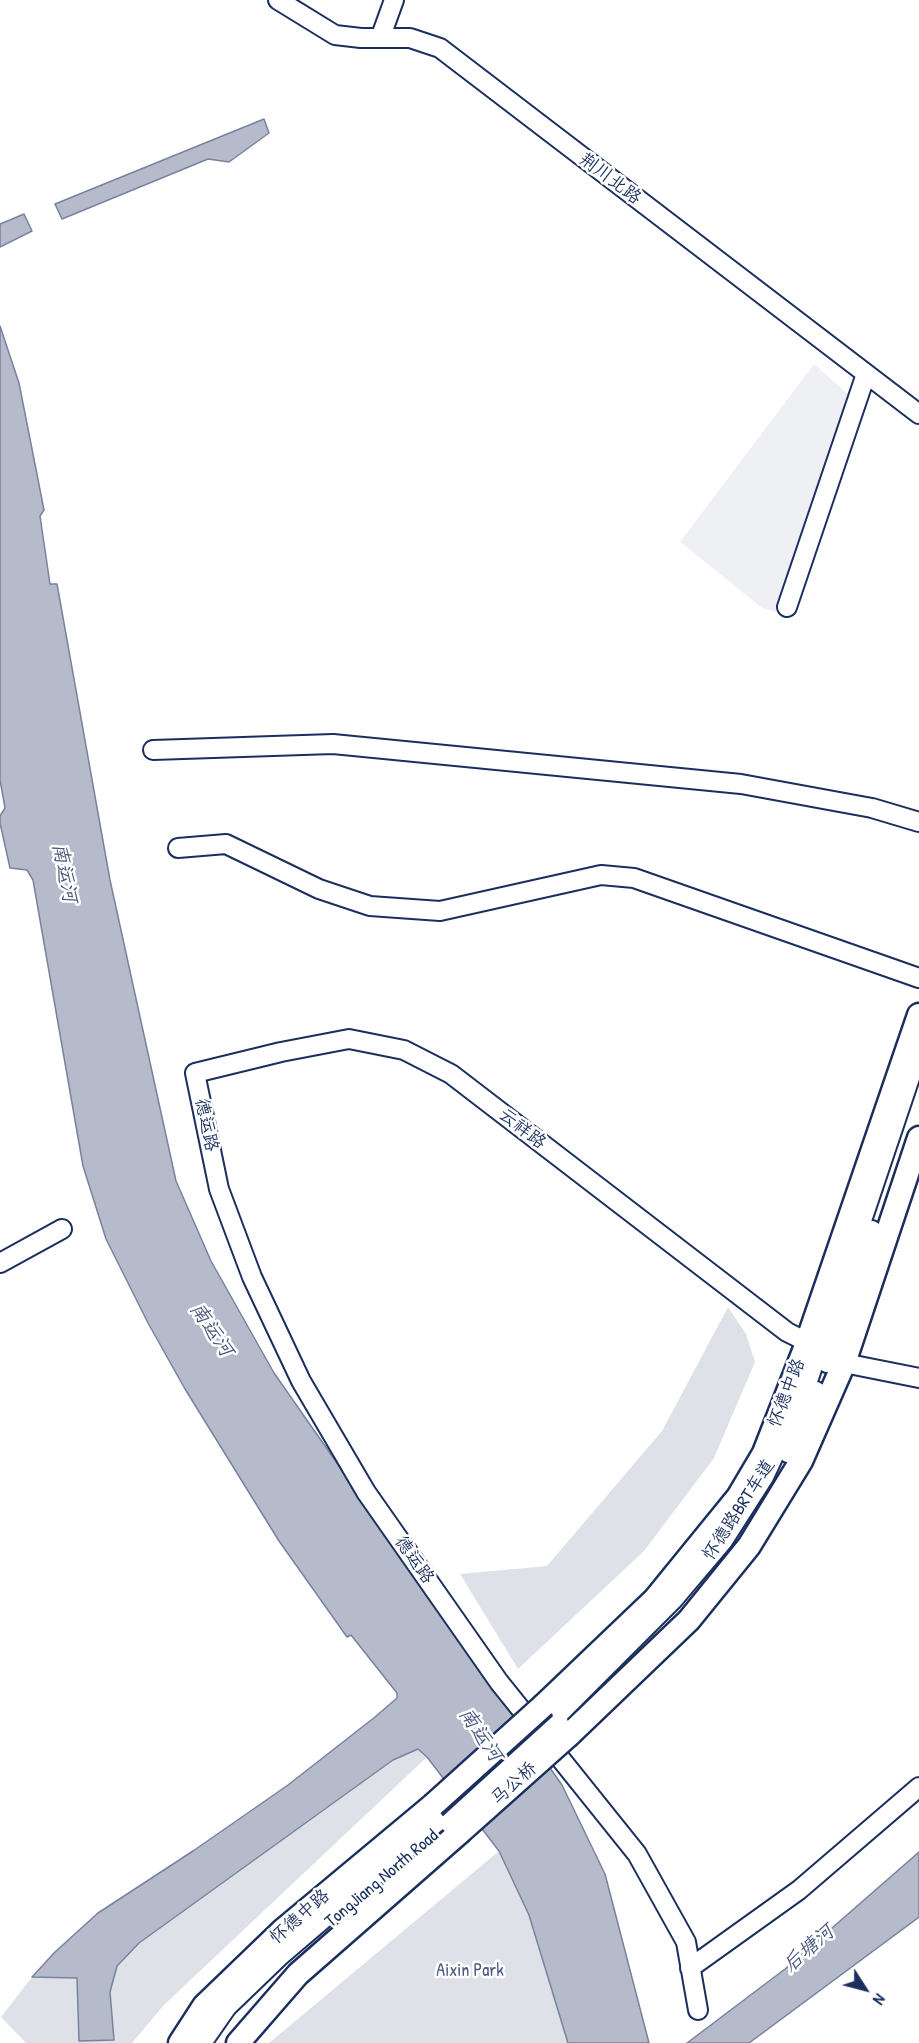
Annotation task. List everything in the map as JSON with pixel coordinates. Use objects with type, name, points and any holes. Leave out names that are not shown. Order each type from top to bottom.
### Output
[{"type":"main road","name":"怀德中路","points":[[557,1720],[738,1497],[764,1453],[807,1342],[919,1015]]},
{"type":"main road","points":[[238,2043],[298,1974],[363,1914],[446,1819],[557,1720],[689,1620],[749,1546],[801,1461],[844,1364],[919,1138]]},
{"type":"main road","name":"马公桥","points":[[446,1819],[557,1720]]},
{"type":"main road","name":"怀德中路","points":[[180,2043],[204,2006],[283,1930],[446,1819]]},
{"type":"main road","points":[[167,2043],[204,2006]]},
{"type":"street","name":"荆川北路","points":[[278,0],[335,35],[361,38],[381,36],[410,38],[440,48],[919,414]]},
{"type":"street","points":[[381,36],[394,0]]},
{"type":"street","points":[[787,607],[866,374]]},
{"type":"street","points":[[153,750],[333,744],[741,784],[872,808],[919,822]]},
{"type":"street","points":[[178,848],[226,844],[319,889],[370,906],[440,911],[601,875],[634,878],[919,978]]},
{"type":"street","name":"云祥路","points":[[195,1073],[281,1052],[348,1039],[404,1050],[452,1074],[787,1332],[807,1342]]},
{"type":"street","name":"怀德路BRT车道","points":[[557,1720],[673,1600],[723,1541],[764,1477],[806,1387],[919,1051]]},
{"type":"street","name":"德运路","points":[[195,1073],[219,1189],[252,1276],[301,1381],[366,1492],[492,1672],[636,1854],[686,1942],[698,2010]]},
{"type":"street","name":"怀德路BRT车道","points":[[557,1720],[680,1608],[731,1547],[771,1485],[805,1421],[846,1312],[919,1085]]},
{"type":"street","points":[[0,1263],[62,1229]]},
{"type":"street","points":[[844,1364],[919,1378]]},
{"type":"street","points":[[690,1968],[799,1890],[919,1787]]},
{"type":"street","points":[[202,2043],[227,2007],[279,1957],[446,1819]]},
{"type":"street","name":"TongJiang North Road","points":[[212,2043],[255,1990],[446,1819]]},
{"type":"shaded area","points":[[814,364],[850,396],[777,612],[762,608],[680,542]]},
{"type":"green space","points":[[728,1307],[746,1334],[755,1362],[714,1458],[644,1551],[518,1669],[460,1574],[547,1566],[662,1431]]},
{"type":"green space","points":[[418,1749],[427,1757],[164,2005],[132,2043],[26,2043],[1,2017],[32,1977],[78,1978],[79,2040],[114,2040],[110,1992],[117,1966],[139,1943],[394,1760]]},
{"type":"green space","name":"Aixin Park","points":[[499,1851],[529,1915],[568,2043],[269,2043]]},
{"type":"water","points":[[264,119],[269,133],[229,162],[208,159],[62,219],[55,204]]},
{"type":"water","points":[[24,214],[32,231],[0,247],[0,224]]},
{"type":"water","name":"南运河","points":[[0,326],[19,383],[44,510],[40,516],[50,584],[57,584],[110,880],[176,1181],[211,1261],[274,1373],[562,1785],[605,1874],[649,2043],[568,2043],[529,1915],[499,1851],[427,1757],[418,1749],[393,1760],[139,1943],[117,1966],[110,1992],[114,2040],[79,2041],[77,1978],[32,1977],[55,1952],[98,1913],[288,1785],[375,1717],[397,1698],[397,1693],[351,1635],[347,1637],[279,1541],[185,1389],[148,1323],[106,1239],[83,1166],[33,880],[27,870],[10,868],[0,823],[0,816],[5,808],[0,780]]},
{"type":"water","name":"后塘河","points":[[919,1852],[919,1917],[749,2043],[687,2043],[785,1969]]}]
